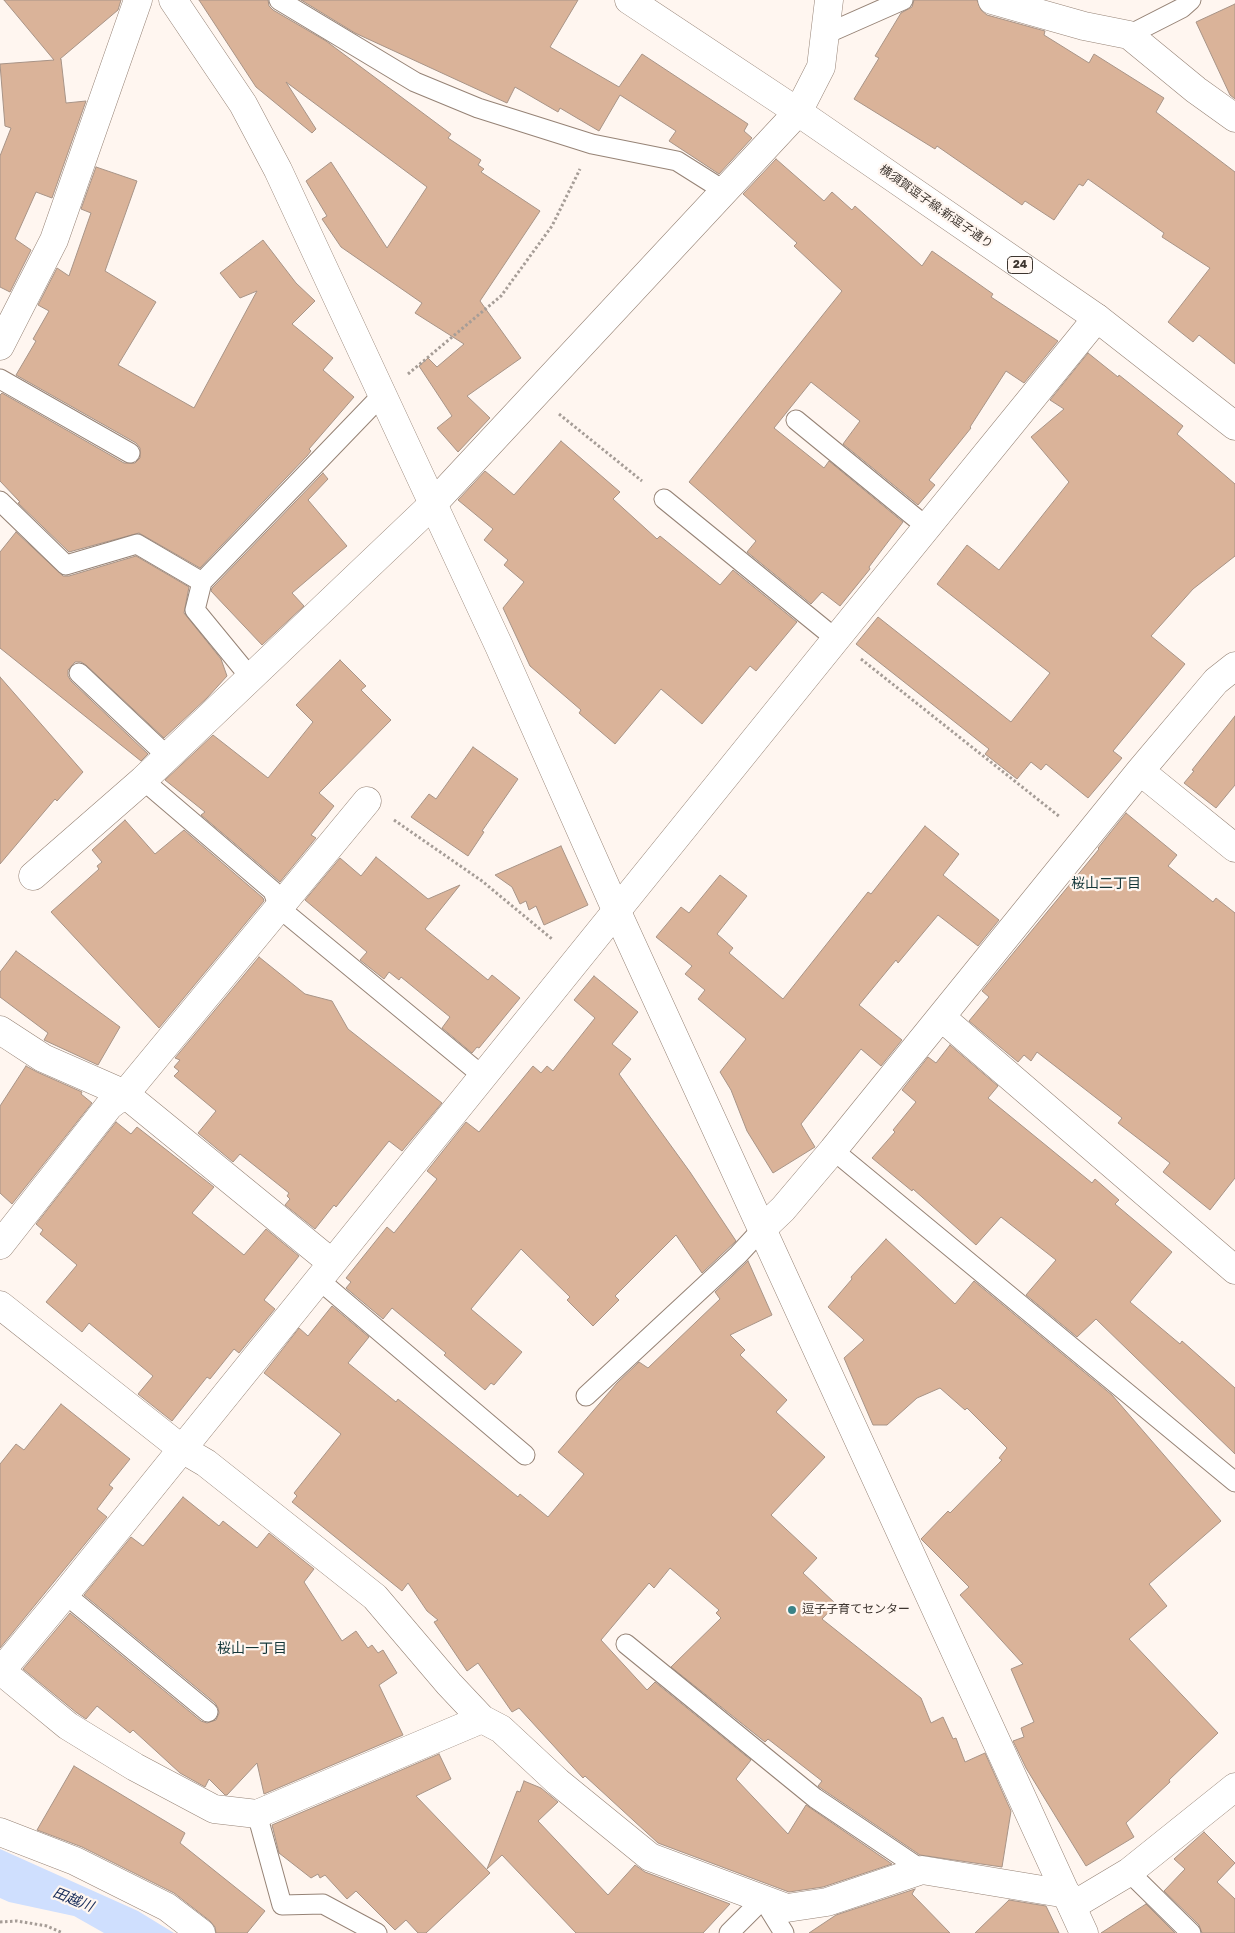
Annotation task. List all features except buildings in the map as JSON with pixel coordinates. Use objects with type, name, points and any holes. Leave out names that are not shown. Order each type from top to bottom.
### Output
[{"type":"street","points":[[0,346],[54,240],[138,0]]},
{"type":"street","points":[[173,0],[243,104],[278,170],[499,646],[617,912],[1084,1933]]},
{"type":"street","name":"横須賀逗子線;新逗子通り","points":[[629,0],[798,112],[1097,318],[1235,426]]},
{"type":"street","points":[[33,876],[143,780],[432,505],[798,112],[821,66],[829,0]]},
{"type":"street","points":[[992,0],[1084,26],[1129,34],[1196,90],[1235,118]]},
{"type":"street","points":[[482,1719],[257,1814],[214,1809],[135,1767],[68,1726],[1,1671],[182,1450],[1097,318]]},
{"type":"street","points":[[763,1228],[783,1209],[833,1150],[1140,771],[1216,681],[1235,666]]},
{"type":"street","points":[[1140,771],[1235,848]]},
{"type":"street","points":[[0,1245],[109,1106],[126,1094],[366,801]]},
{"type":"street","points":[[941,1017],[1235,1270]]},
{"type":"street","points":[[0,1030],[43,1058],[126,1094],[326,1272]]},
{"type":"street","points":[[0,1305],[182,1450],[206,1463],[375,1597],[448,1684],[482,1719],[501,1729],[558,1782],[650,1857],[787,1908],[827,1902],[922,1870],[1070,1900],[1129,1872],[1235,1787]]},
{"type":"street","points":[[0,1832],[75,1861],[167,1907],[201,1933]]},
{"type":"lane","points":[[279,0],[415,82],[478,108],[592,144],[678,161],[724,190]]},
{"type":"lane","points":[[826,34],[903,0]]},
{"type":"lane","points":[[1129,34],[1182,8],[1191,0]]},
{"type":"lane","points":[[0,379],[130,453]]},
{"type":"lane","points":[[250,677],[195,610],[202,582],[382,395]]},
{"type":"lane","points":[[796,420],[928,528]]},
{"type":"lane","points":[[664,499],[836,639]]},
{"type":"lane","points":[[0,501],[66,565],[137,544],[202,582]]},
{"type":"lane","points":[[79,673],[167,756]]},
{"type":"lane","points":[[143,780],[273,891],[279,908],[484,1077]]},
{"type":"lane","points":[[833,1150],[1235,1482]]},
{"type":"lane","points":[[586,1396],[738,1255],[763,1228]]},
{"type":"lane","points":[[326,1272],[525,1455]]},
{"type":"lane","points":[[65,1594],[208,1712]]},
{"type":"lane","points":[[626,1644],[815,1798],[922,1870]]},
{"type":"lane","points":[[257,1814],[282,1905],[323,1904],[377,1933]]},
{"type":"lane","points":[[1129,1872],[1191,1933]]},
{"type":"lane","points":[[729,1933],[763,1899],[784,1933]]},
{"type":"path","points":[[382,395],[501,296],[552,226],[592,144]]},
{"type":"path","points":[[535,395],[664,499]]},
{"type":"path","points":[[836,639],[1086,838]]},
{"type":"path","points":[[366,801],[482,882],[578,960]]},
{"type":"path","points":[[0,1922],[17,1920],[47,1926],[63,1933]]},
{"type":"water","name":"田越川","points":[[0,1849],[138,1911],[174,1933],[104,1933],[74,1916],[9,1902],[0,1898]]},
{"type":"place","name":"逗子子育てセンター","points":[[792,1610]]},
{"type":"district","name":"桜山二丁目","points":[[1106,884]]},
{"type":"district","name":"桜山一丁目","points":[[252,1649]]}]
